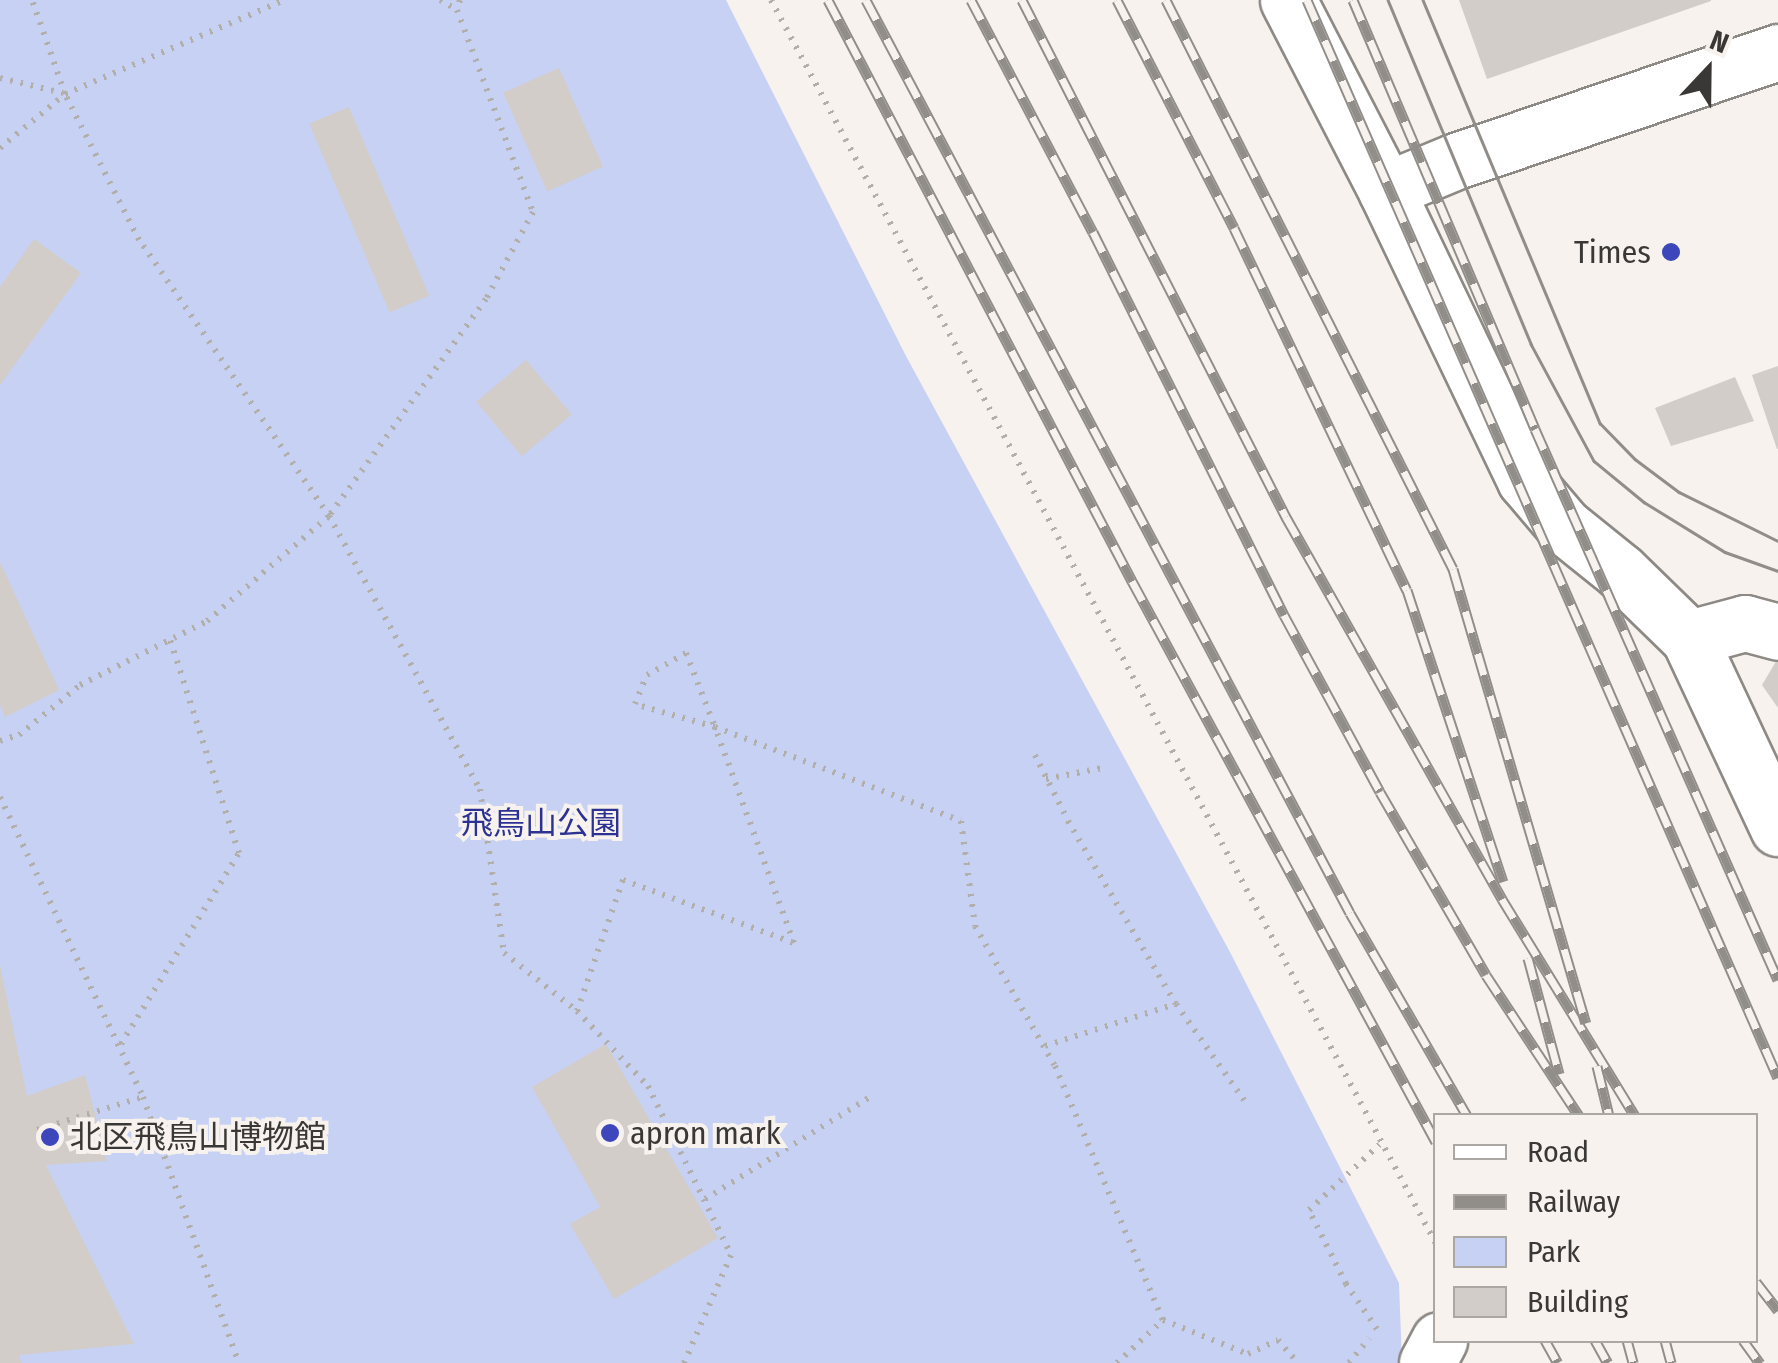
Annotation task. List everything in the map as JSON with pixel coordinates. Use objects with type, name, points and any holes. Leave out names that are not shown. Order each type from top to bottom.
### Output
[{"type":"street","points":[[1288,0],[1386,190],[1526,480],[1564,526],[1620,571],[1689,638],[1778,828]]},
{"type":"street","points":[[1386,190],[1456,161],[1778,52]]},
{"type":"street","points":[[1689,638],[1745,623],[1778,632]]},
{"type":"path","points":[[32,0],[65,94],[139,240],[329,516],[480,789],[504,954],[577,1011],[648,1086],[731,1255],[684,1363]]},
{"type":"path","points":[[0,148],[65,94],[284,0]]},
{"type":"path","points":[[440,0],[457,10]]},
{"type":"path","points":[[0,741],[19,735],[80,685],[207,622],[329,516],[486,299],[534,212],[457,10],[460,0]]},
{"type":"path","points":[[771,0],[890,216],[1379,1144],[1433,1239]]},
{"type":"path","points":[[0,78],[65,94]]},
{"type":"path","points":[[120,1045],[240,853],[170,639]]},
{"type":"path","points":[[577,1011],[623,880],[794,943],[715,727],[686,653],[647,675],[635,704],[715,727],[961,821],[975,926],[1045,1046],[1163,1320],[1248,1354],[1278,1340],[1298,1363]]},
{"type":"path","points":[[1034,755],[1176,1004],[1244,1100]]},
{"type":"path","points":[[1046,779],[1102,768]]},
{"type":"path","points":[[0,797],[144,1098],[237,1363]]},
{"type":"path","points":[[1045,1046],[1176,1004]]},
{"type":"path","points":[[704,1199],[870,1097]]},
{"type":"path","points":[[36,1130],[144,1098]]},
{"type":"path","points":[[1349,1363],[1377,1329],[1346,1284],[1309,1210],[1379,1144]]},
{"type":"path","points":[[1117,1363],[1163,1320]]},
{"type":"green space","name":"飛鳥山公園","points":[[0,0],[726,0],[906,356],[1231,954],[1399,1283],[1402,1363],[0,1363]]},
{"type":"building","points":[[1459,0],[1711,0],[1711,1],[1487,79]]},
{"type":"building","points":[[559,68],[603,167],[547,191],[503,93]]},
{"type":"building","points":[[349,107],[429,296],[390,313],[309,124]]},
{"type":"building","points":[[34,239],[81,273],[0,385],[0,287]]},
{"type":"building","points":[[526,360],[572,414],[522,456],[476,402]]},
{"type":"building","points":[[1778,366],[1778,449],[1777,449],[1752,375]]},
{"type":"building","points":[[1735,377],[1754,421],[1671,446],[1655,408]]},
{"type":"building","points":[[0,562],[59,690],[5,717],[0,705]]},
{"type":"building","points":[[1778,658],[1778,708],[1762,685]]},
{"type":"building","name":"北区飛鳥山博物館","points":[[0,965],[27,1096],[85,1075],[107,1161],[46,1165],[134,1344],[19,1355],[21,1363],[0,1363]]},
{"type":"building","points":[[606,1044],[718,1238],[614,1299],[570,1224],[600,1207],[532,1087]]},
{"type":"tram line","points":[[1388,0],[1531,344],[1594,461],[1644,502],[1725,552],[1778,571]]},
{"type":"tram line","points":[[1423,0],[1600,423],[1635,459],[1679,492],[1778,541]]},
{"type":"railway","points":[[828,0],[1132,581],[1433,1136]]},
{"type":"railway","points":[[866,0],[1350,913],[1465,1113]]},
{"type":"railway","points":[[971,0],[1093,232],[1284,615],[1380,792],[1486,975],[1577,1113]]},
{"type":"railway","points":[[1022,0],[1286,517],[1502,899],[1633,1113]]},
{"type":"railway","points":[[1117,0],[1234,228],[1407,590],[1503,882]]},
{"type":"railway","points":[[1166,0],[1453,569],[1586,1023]]},
{"type":"railway","points":[[1307,0],[1778,1078]]},
{"type":"railway","points":[[1353,0],[1535,429],[1778,980]]},
{"type":"railway","points":[[1528,958],[1559,1074]]},
{"type":"railway","points":[[1597,1066],[1608,1113]]},
{"type":"railway","points":[[1758,1285],[1778,1310]]},
{"type":"railway","points":[[1547,1343],[1558,1363]]},
{"type":"railway","points":[[1597,1343],[1608,1363]]},
{"type":"railway","points":[[1628,1343],[1633,1363]]},
{"type":"railway","points":[[1666,1343],[1671,1363]]},
{"type":"railway","points":[[1745,1343],[1760,1363]]},
{"type":"place","name":"Times","points":[[1671,252]]},
{"type":"place","name":"apron mark","points":[[610,1133]]},
{"type":"place","name":"北区飛鳥山博物館","points":[[50,1137]]}]
